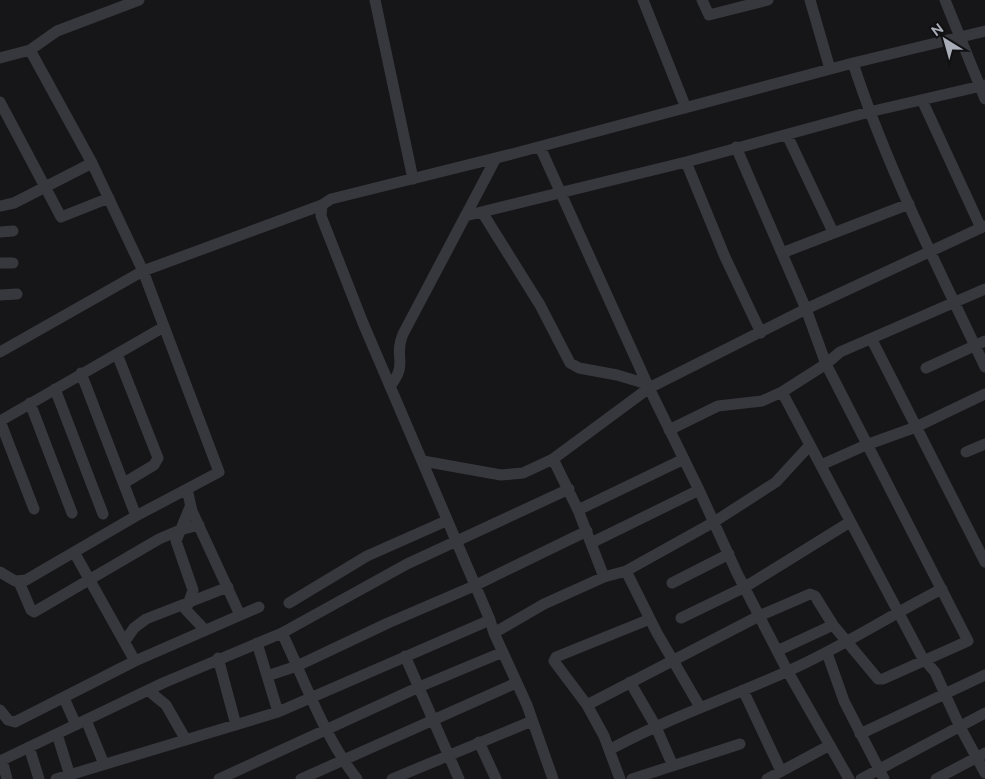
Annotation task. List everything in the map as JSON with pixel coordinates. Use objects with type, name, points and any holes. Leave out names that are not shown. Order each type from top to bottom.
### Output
[{"type":"street","points":[[0,58],[30,50],[57,31],[139,0]]},
{"type":"street","points":[[375,0],[413,178]]},
{"type":"street","points":[[643,0],[686,108]]},
{"type":"street","points":[[702,0],[709,15],[768,0]]},
{"type":"street","points":[[810,0],[830,69]]},
{"type":"street","points":[[945,0],[959,38],[982,86],[985,99]]},
{"type":"street","points":[[0,352],[142,271],[322,205],[331,199],[540,147],[853,63],[985,31]]},
{"type":"street","points":[[19,582],[30,579],[136,516],[216,475],[219,470],[162,328],[142,271],[92,163],[30,50]]},
{"type":"street","points":[[853,63],[868,112],[953,303],[980,343],[985,367]]},
{"type":"street","points":[[465,216],[686,162],[868,112],[982,86]]},
{"type":"street","points":[[422,461],[487,473],[513,475],[532,470],[553,459],[648,386],[761,334],[806,309],[931,253],[983,227],[922,100]]},
{"type":"street","points":[[0,102],[62,218],[109,198]]},
{"type":"street","points":[[787,135],[833,232]]},
{"type":"street","points":[[540,147],[648,386],[759,616],[788,672],[830,745],[846,778]]},
{"type":"street","points":[[587,705],[759,616],[812,594],[833,625],[880,680],[968,642],[826,364],[806,309],[736,147]]},
{"type":"street","points":[[390,386],[400,371],[399,350],[403,334],[496,158]]},
{"type":"street","points":[[686,162],[716,239],[761,334]]},
{"type":"street","points":[[0,206],[14,203],[92,163]]},
{"type":"street","points":[[782,253],[909,204]]},
{"type":"street","points":[[322,205],[321,216],[446,522],[490,620],[532,721],[553,779]]},
{"type":"street","points":[[482,212],[540,305],[570,363],[580,368],[617,375],[648,386]]},
{"type":"street","points":[[0,232],[13,231]]},
{"type":"street","points":[[0,262],[13,263]]},
{"type":"street","points":[[669,430],[718,406],[757,403],[782,392],[826,364],[840,352],[872,340],[985,289]]},
{"type":"street","points":[[0,295],[17,294]]},
{"type":"street","points":[[34,509],[0,421],[162,328]]},
{"type":"street","points":[[872,340],[982,550],[985,562]]},
{"type":"street","points":[[926,368],[980,343]]},
{"type":"street","points":[[117,354],[158,458],[154,465],[124,483]]},
{"type":"street","points":[[81,373],[136,516]]},
{"type":"street","points":[[55,389],[103,514]]},
{"type":"street","points":[[782,392],[924,660],[935,672],[959,725],[981,755],[985,773]]},
{"type":"street","points":[[821,465],[866,445],[916,427],[985,394]]},
{"type":"street","points":[[30,403],[72,513]]},
{"type":"street","points":[[966,452],[985,444]]},
{"type":"street","points":[[494,633],[544,604],[604,577],[626,571],[714,522],[776,482],[810,445]]},
{"type":"street","points":[[553,459],[578,510],[604,577]]},
{"type":"street","points":[[578,510],[684,459]]},
{"type":"street","points":[[187,489],[190,507],[240,615]]},
{"type":"street","points":[[7,779],[1,760],[218,658],[282,633],[407,564],[568,489]]},
{"type":"street","points":[[591,542],[699,490]]},
{"type":"street","points":[[190,507],[176,542],[194,590],[187,611],[205,630]]},
{"type":"street","points":[[288,604],[368,556],[446,522]]},
{"type":"street","points":[[681,618],[745,587],[850,522]]},
{"type":"street","points":[[0,572],[19,582],[33,612],[89,578],[180,530],[199,525]]},
{"type":"street","points":[[267,676],[298,666],[388,623],[474,586],[587,531]]},
{"type":"street","points":[[74,552],[135,661]]},
{"type":"street","points":[[672,583],[729,554]]},
{"type":"street","points":[[626,571],[650,619],[700,707]]},
{"type":"street","points":[[125,641],[141,622],[228,587]]},
{"type":"street","points":[[611,749],[655,725],[788,672],[847,642],[898,610],[942,589]]},
{"type":"street","points":[[0,710],[8,720],[15,722],[135,661],[259,607]]},
{"type":"street","points":[[620,779],[611,749],[587,705],[556,665],[554,658],[650,619]]},
{"type":"street","points":[[56,779],[94,774],[104,764],[278,712],[490,620]]},
{"type":"street","points":[[777,650],[833,625]]},
{"type":"street","points":[[282,633],[326,730],[342,760],[357,779]]},
{"type":"street","points":[[257,643],[278,712]]},
{"type":"street","points":[[219,779],[419,687],[503,652]]},
{"type":"street","points":[[826,653],[841,693],[860,734],[882,774]]},
{"type":"street","points":[[406,656],[459,779]]},
{"type":"street","points":[[218,658],[236,725]]},
{"type":"street","points":[[860,734],[985,675]]},
{"type":"street","points":[[630,682],[655,725],[673,766]]},
{"type":"street","points":[[301,779],[516,683]]},
{"type":"street","points":[[743,690],[781,771]]},
{"type":"street","points":[[149,691],[166,705],[186,740]]},
{"type":"street","points":[[64,698],[81,722],[104,764]]},
{"type":"street","points":[[861,779],[882,774],[959,725],[985,713]]},
{"type":"street","points":[[392,779],[532,721]]},
{"type":"street","points":[[57,734],[70,777]]},
{"type":"street","points":[[479,742],[496,779]]},
{"type":"street","points":[[632,779],[740,744]]},
{"type":"street","points":[[767,779],[830,745]]},
{"type":"street","points":[[29,747],[38,779]]},
{"type":"street","points":[[936,779],[981,755]]}]
